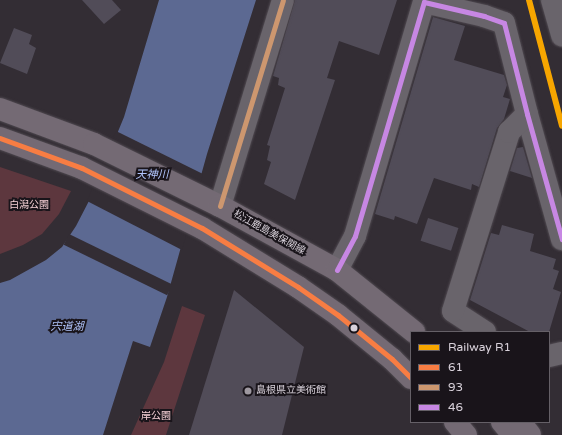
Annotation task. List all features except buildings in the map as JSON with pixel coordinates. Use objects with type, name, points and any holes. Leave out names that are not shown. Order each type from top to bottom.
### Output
[{"type":"main road","name":"松江鹿島美保関線","points":[[0,109],[94,144],[220,206],[337,270],[413,331]]},
{"type":"main road","points":[[0,138],[82,168],[202,228],[304,291],[392,359],[410,377]]},
{"type":"main road","points":[[456,423],[466,435]]},
{"type":"main road","points":[[503,423],[513,435]]},
{"type":"main road","points":[[521,423],[530,435]]},
{"type":"street","points":[[220,206],[283,0]]},
{"type":"street","points":[[552,0],[561,29]]},
{"type":"street","points":[[337,270],[355,236],[424,2],[504,22],[527,114],[562,239]]},
{"type":"street","points":[[483,331],[453,311],[509,132],[527,114]]},
{"type":"street","points":[[550,356],[562,352]]},
{"type":"green space","name":"白潟公園","points":[[0,167],[71,191],[59,214],[42,234],[23,245],[0,254]]},
{"type":"green space","name":"岸公園","points":[[182,306],[205,315],[166,435],[131,435],[164,362]]},
{"type":"water","points":[[159,0],[256,0],[207,154],[167,297],[150,347],[133,341],[103,435],[0,435],[0,283],[10,280],[46,260],[62,247],[76,226],[91,197],[124,117]]},
{"type":"pier","points":[[116,131],[203,174],[182,250],[87,201]]},
{"type":"pier","points":[[69,234],[172,284],[167,295],[64,245]]},
{"type":"rail line","name":"R1","points":[[529,0],[562,126]]},
{"type":"transit line","name":"93","points":[[220,206],[283,0]]},
{"type":"transit line","name":"46","points":[[337,270],[355,236],[424,2],[484,16],[504,23],[527,114],[562,239]]},
{"type":"transit line","name":"61","points":[[0,138],[82,168],[202,228],[298,287],[338,315],[392,359],[410,377]]},
{"type":"place","name":"島根県立美術館","points":[[248,391]]},
{"type":"water label","name":"天神川","points":[[152,175]]},
{"type":"water label","name":"宍道湖","points":[[67,327]]}]
